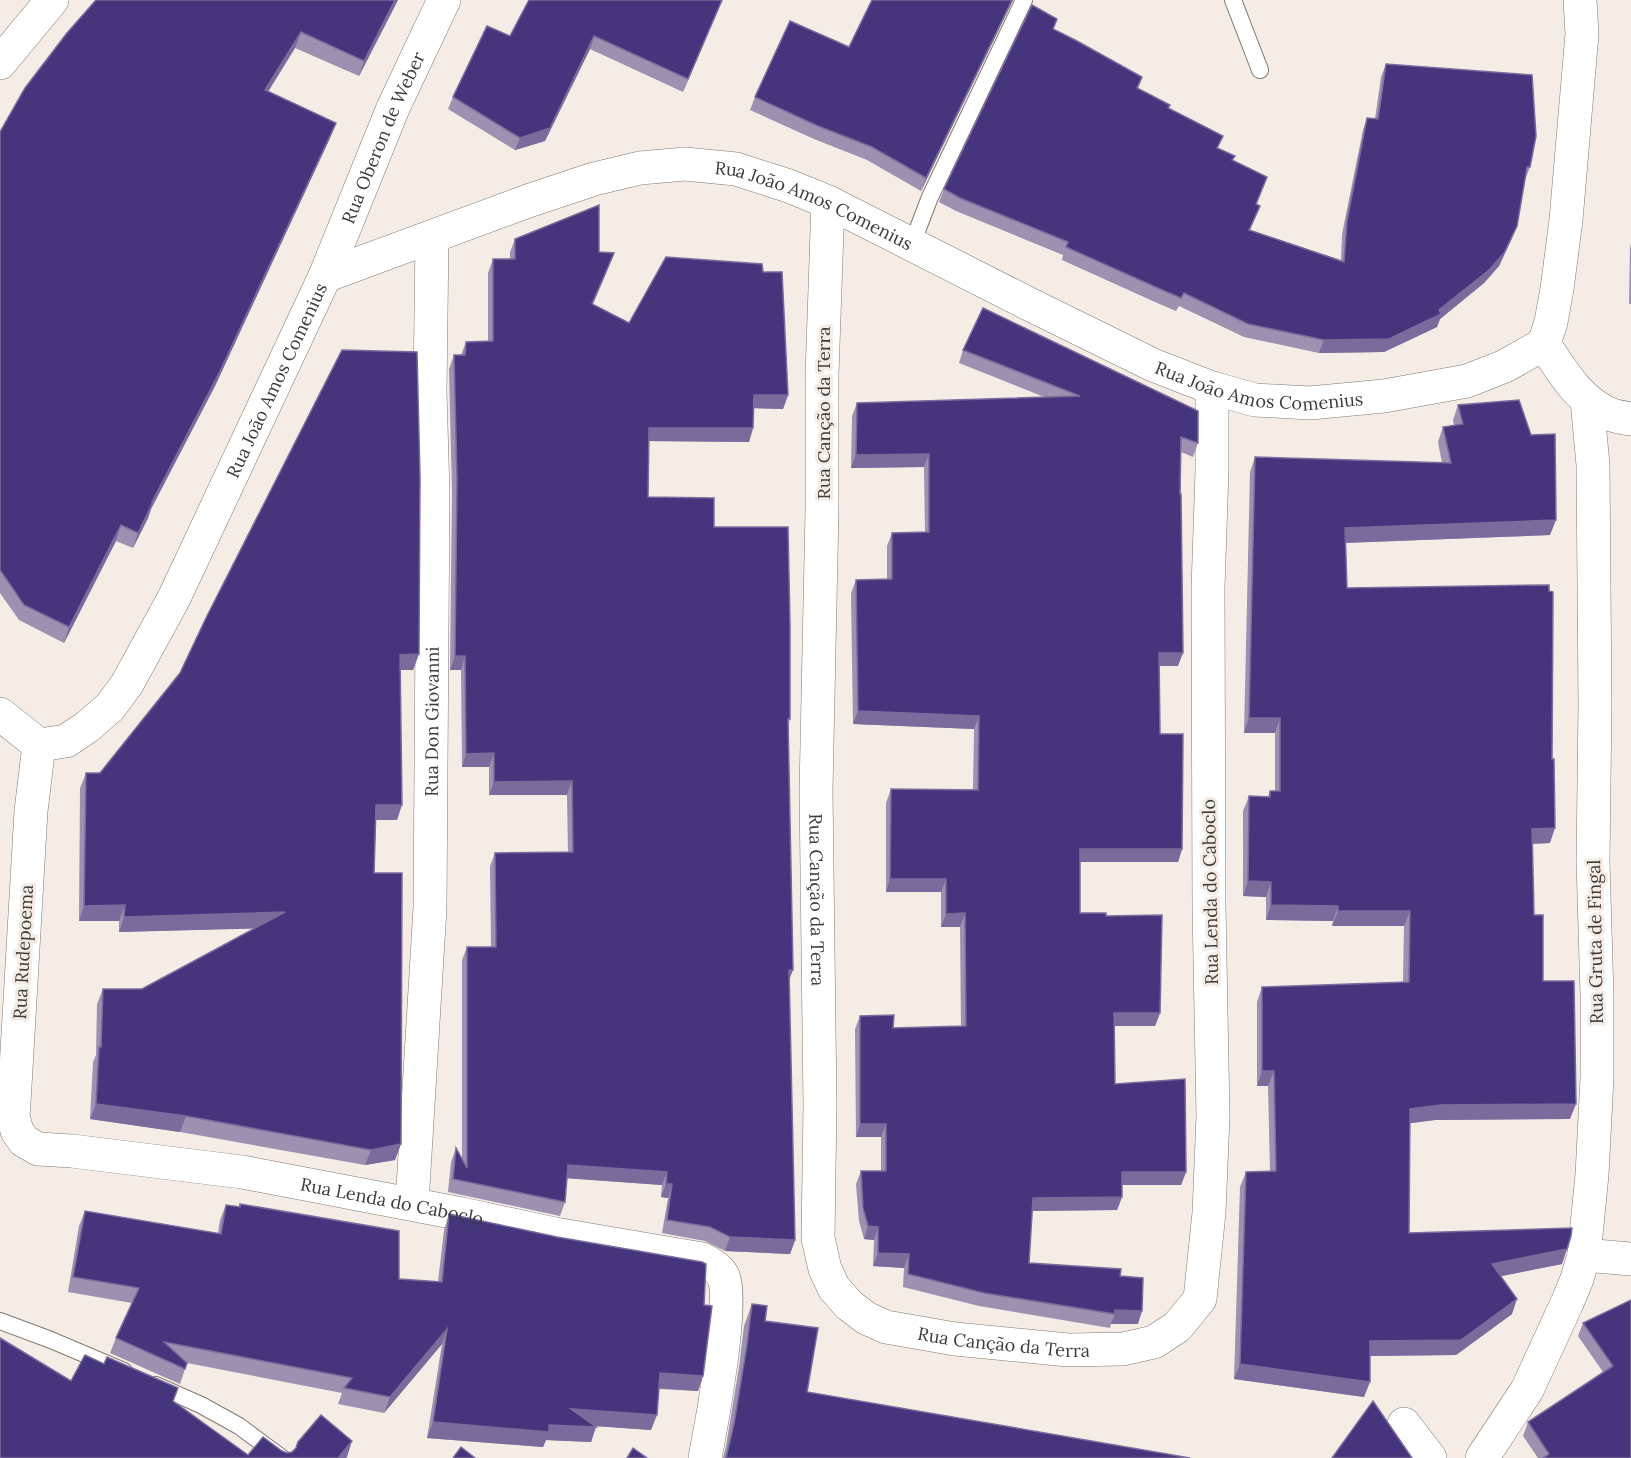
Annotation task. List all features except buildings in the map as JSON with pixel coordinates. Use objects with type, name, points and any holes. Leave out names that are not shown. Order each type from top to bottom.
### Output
[{"type":"street","points":[[0,63],[52,0]]},
{"type":"street","name":"Rua Oberon de Weber","points":[[326,276],[393,108],[444,0]]},
{"type":"street","points":[[1580,0],[1582,34],[1566,220],[1557,289],[1544,344],[1587,400],[1611,414],[1631,419]]},
{"type":"street","name":"Rua João Amos Comenius","points":[[39,745],[66,741],[87,727],[110,706],[127,684],[174,598],[326,276],[594,179],[640,168],[685,164],[736,169],[789,186],[828,202],[1153,365],[1212,388],[1255,399],[1310,403],[1384,396],[1467,381],[1505,366],[1544,344]]},
{"type":"street","name":"Rua Canção da Terra","points":[[828,202],[822,375],[822,510],[816,791],[820,1105],[818,1238],[825,1269],[834,1288],[849,1305],[866,1318],[886,1327],[955,1339],[1068,1350],[1123,1349]]},
{"type":"street","name":"Rua Don Giovanni","points":[[412,1204],[430,908],[432,238]]},
{"type":"street","name":"Rua Lenda do Caboclo","points":[[1123,1349],[1154,1342],[1177,1327],[1200,1299],[1209,1213],[1213,1116],[1209,907],[1208,611],[1212,388]]},
{"type":"street","name":"Rua Gruta de Fingal","points":[[1482,1458],[1527,1390],[1567,1303],[1584,1255],[1592,1174],[1597,1078],[1593,862],[1595,704],[1593,465],[1587,400]]},
{"type":"street","points":[[0,714],[39,745]]},
{"type":"street","name":"Rua Rudepoema","points":[[38,1149],[24,1141],[17,1131],[13,1116],[31,811],[39,745]]},
{"type":"street","name":"Rua Lenda do Caboclo","points":[[38,1149],[242,1172],[565,1236],[702,1259],[714,1265],[723,1276],[726,1289],[717,1387],[705,1458]]},
{"type":"street","points":[[1584,1255],[1631,1259]]},
{"type":"street","points":[[1404,1424],[1430,1458]]},
{"type":"lane","points":[[912,244],[930,197],[1024,0]]},
{"type":"lane","points":[[1233,0],[1260,70]]},
{"type":"lane","points":[[0,1321],[70,1347],[201,1405],[239,1426],[282,1458]]}]
